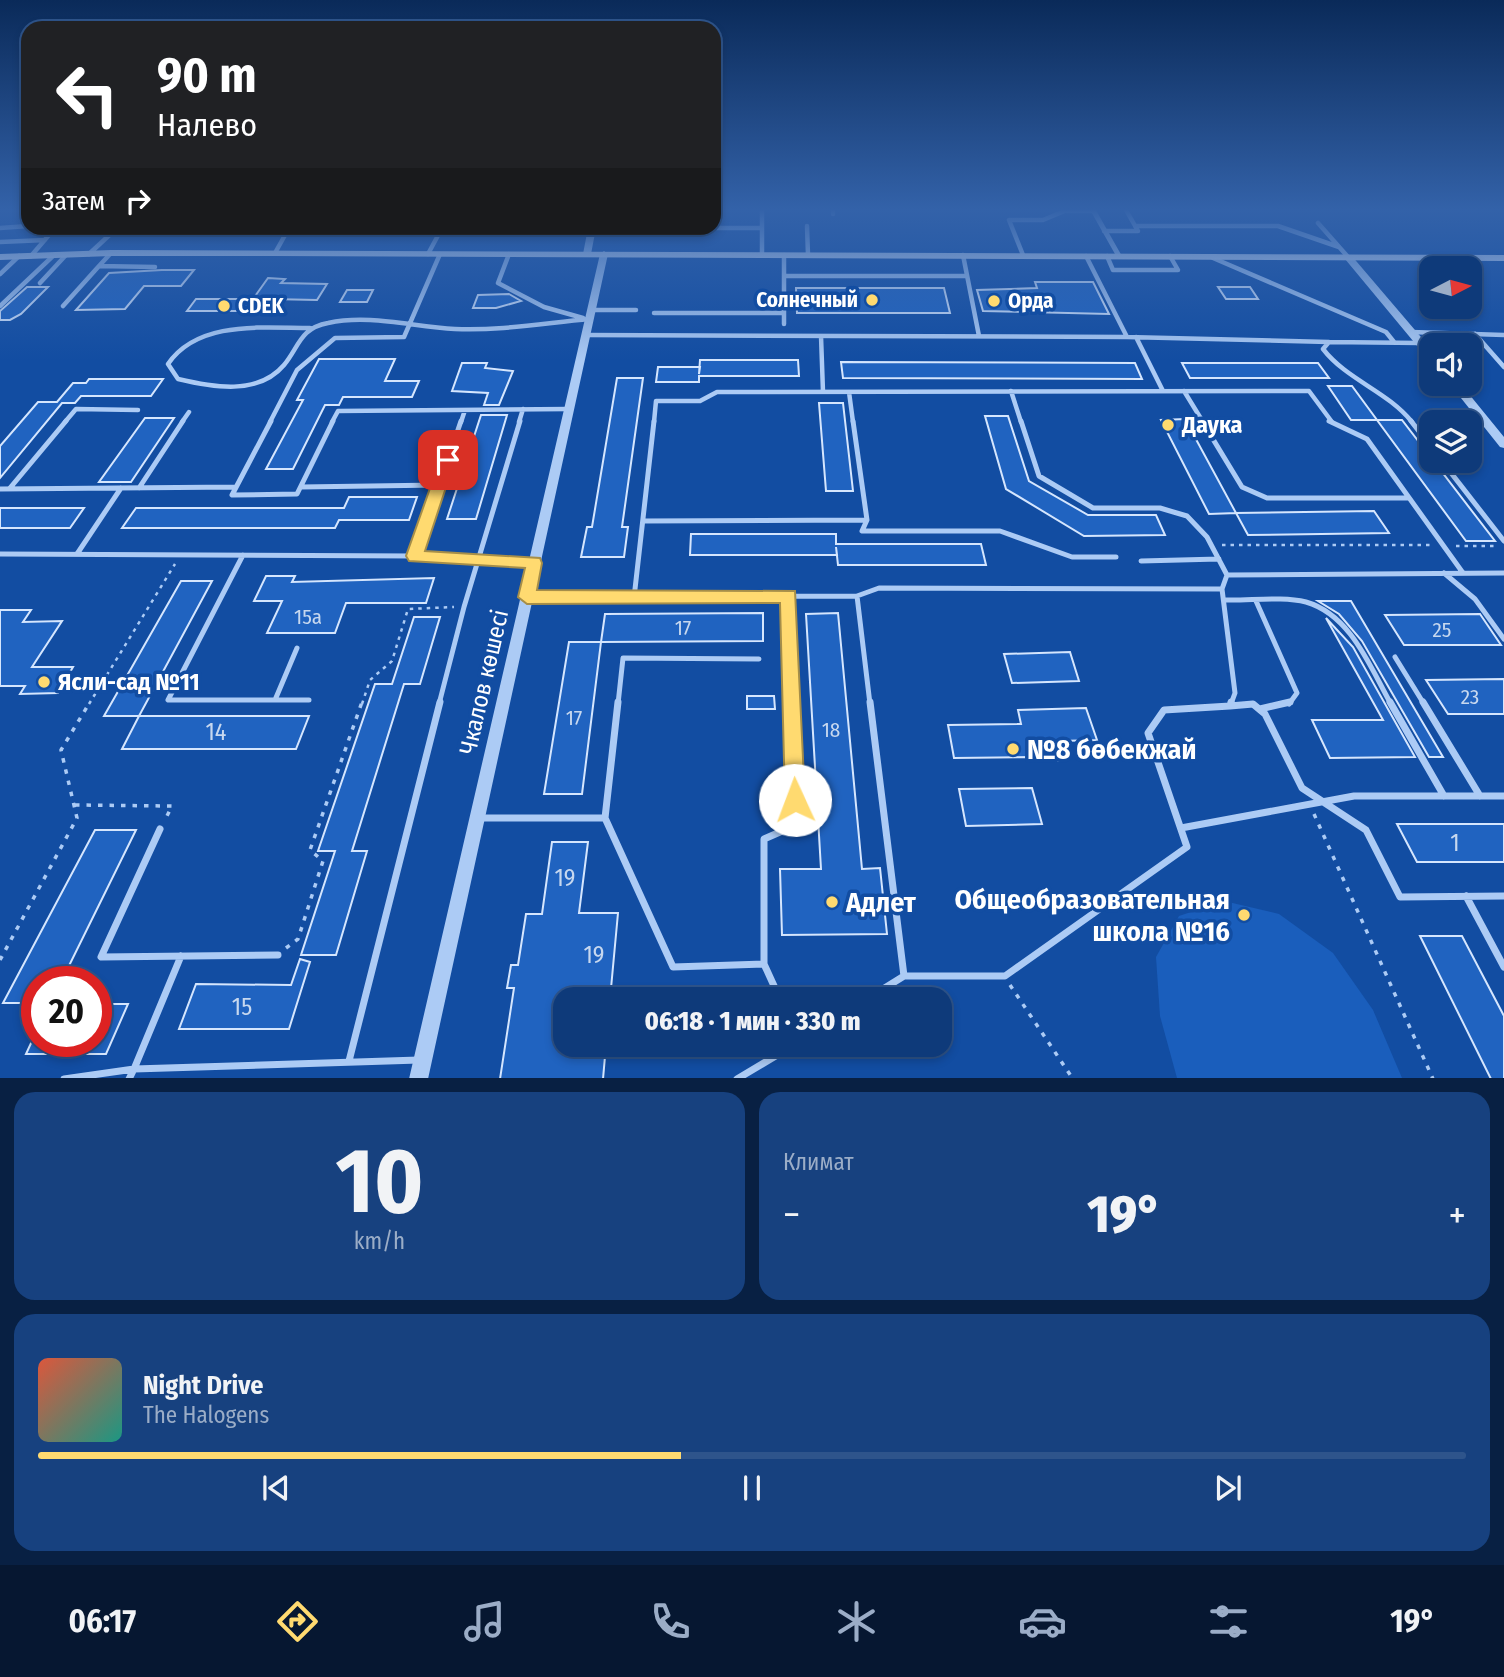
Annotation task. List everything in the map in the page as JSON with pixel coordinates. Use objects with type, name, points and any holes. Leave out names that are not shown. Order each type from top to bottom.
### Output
[{"type":"street","name":"Чкалов көшесі","points":[[418,1078],[603,260]]},
{"type":"street","points":[[1351,260],[1419,341]]},
{"type":"street","points":[[1465,396],[1504,444]]},
{"type":"lane","points":[[0,274],[15,260]]},
{"type":"lane","points":[[0,306],[48,260]]},
{"type":"lane","points":[[40,282],[61,260]]},
{"type":"lane","points":[[63,306],[105,260]]},
{"type":"lane","points":[[437,260],[404,337],[335,338],[297,370],[232,495],[297,494],[338,411],[569,409]]},
{"type":"lane","points":[[507,260],[498,284],[544,307],[590,315]]},
{"type":"lane","points":[[784,260],[785,324]]},
{"type":"lane","points":[[964,260],[979,336]]},
{"type":"lane","points":[[1088,260],[1127,337]]},
{"type":"lane","points":[[1109,260],[1113,270],[1178,270],[1172,260]]},
{"type":"lane","points":[[1220,260],[1386,332],[1394,342]]},
{"type":"lane","points":[[99,267],[155,267]]},
{"type":"lane","points":[[784,276],[967,276]]},
{"type":"lane","points":[[310,327],[297,339],[285,365],[276,373],[246,385],[221,387],[178,379],[168,364],[178,350],[192,340],[275,328],[310,327],[330,322],[410,322],[471,328],[636,310]]},
{"type":"lane","points":[[654,313],[784,313]]},
{"type":"lane","points":[[1411,332],[1443,333]]},
{"type":"lane","points":[[1482,334],[1504,335]]},
{"type":"lane","points":[[585,335],[1136,337],[1419,342]]},
{"type":"lane","points":[[821,336],[823,392]]},
{"type":"lane","points":[[1136,337],[1163,391]]},
{"type":"lane","points":[[1329,342],[1323,349],[1337,367],[1399,406],[1419,431]]},
{"type":"lane","points":[[1482,342],[1504,367]]},
{"type":"lane","points":[[1011,391],[1039,476],[1093,508],[1160,508],[1179,513],[1198,525],[1227,575],[1222,589],[1235,693],[1230,706]]},
{"type":"lane","points":[[1184,391],[1242,487],[1267,498],[1409,498]]},
{"type":"lane","points":[[634,598],[656,401],[700,401],[717,392],[1308,391],[1329,421],[1367,439],[1463,573]]},
{"type":"lane","points":[[849,392],[867,520],[862,531],[1000,531],[1072,557],[1116,557]]},
{"type":"lane","points":[[10,489],[76,409],[138,410]]},
{"type":"lane","points":[[415,556],[465,410]]},
{"type":"lane","points":[[349,1061],[464,607],[523,410]]},
{"type":"lane","points":[[139,488],[190,412]]},
{"type":"lane","points":[[1451,473],[1504,541]]},
{"type":"lane","points":[[301,487],[439,485]]},
{"type":"lane","points":[[0,489],[236,487]]},
{"type":"lane","points":[[77,554],[121,488]]},
{"type":"lane","points":[[643,521],[867,520]]},
{"type":"lane","points":[[0,554],[415,556],[479,562],[534,563]]},
{"type":"lane","points":[[243,555],[168,699],[309,700]]},
{"type":"lane","points":[[1141,561],[1219,559]]},
{"type":"lane","points":[[1444,573],[1475,599],[1504,639]]},
{"type":"lane","points":[[1227,575],[1504,573]]},
{"type":"lane","points":[[527,597],[857,596],[879,588],[1222,589]]},
{"type":"lane","points":[[775,987],[764,964],[764,839],[796,825],[789,596]]},
{"type":"lane","points":[[857,596],[904,976]]},
{"type":"lane","points":[[1223,600],[1305,602],[1334,615],[1352,636],[1444,796]]},
{"type":"lane","points":[[1256,601],[1297,693],[1287,705],[1259,709]]},
{"type":"lane","points":[[275,700],[297,648]]},
{"type":"lane","points":[[1395,657],[1480,796]]},
{"type":"lane","points":[[759,659],[623,658],[605,818],[673,967],[764,964]]},
{"type":"lane","points":[[886,987],[904,976],[1004,976],[1187,847],[1148,733],[1164,710],[1253,704],[1265,714],[1301,788],[1366,830],[1401,897],[1504,896]]},
{"type":"lane","points":[[1181,828],[1354,796],[1504,796]]},
{"type":"lane","points":[[475,818],[605,818]]},
{"type":"lane","points":[[160,828],[101,957],[278,955]]},
{"type":"lane","points":[[1466,896],[1504,967]]},
{"type":"lane","points":[[130,1078],[181,956]]},
{"type":"lane","points":[[739,1078],[774,1057]]},
{"type":"lane","points":[[71,1078],[134,1069],[422,1060]]},
{"type":"path","points":[[1211,545],[1504,546]]},
{"type":"path","points":[[0,960],[77,818],[61,750],[180,555]]},
{"type":"path","points":[[278,955],[298,939],[323,862],[310,850],[370,680],[392,661],[408,609],[464,607]]},
{"type":"path","points":[[1310,804],[1433,1078]]},
{"type":"path","points":[[74,805],[172,806],[160,828]]},
{"type":"path","points":[[1004,976],[1072,1078]]},
{"type":"shaded area","points":[[1224,901],[1279,914],[1333,953],[1373,1010],[1402,1078],[1177,1078],[1160,1016],[1156,957],[1179,916]]},
{"type":"building","points":[[194,270],[181,286],[144,286],[125,309],[76,310],[109,273]]},
{"type":"building","points":[[268,278],[285,279],[281,283],[327,284],[317,300],[271,299],[268,311],[260,314],[243,314],[245,311],[187,311],[196,299],[253,299]]},
{"type":"building","points":[[1035,282],[1093,282],[1109,314],[983,311],[977,290],[1037,288]]},
{"type":"building","points":[[27,287],[48,287],[21,314],[10,320],[0,320],[0,311]]},
{"type":"building","points":[[1218,287],[1250,287],[1258,299],[1226,299]]},
{"type":"building","name":"Солнечный","points":[[796,288],[944,288],[950,313],[797,313]]},
{"type":"building","points":[[347,290],[373,290],[367,302],[340,302]]},
{"type":"building","points":[[509,294],[521,301],[496,308],[473,308],[478,295]]},
{"type":"building","points":[[319,359],[395,359],[385,381],[419,381],[412,397],[343,397],[339,405],[325,405],[293,469],[266,469],[303,400],[297,400]]},
{"type":"building","points":[[700,360],[798,360],[799,376],[699,376],[699,382],[656,382],[658,367],[700,367]]},
{"type":"building","points":[[841,362],[1135,363],[1142,379],[843,378]]},
{"type":"building","points":[[462,363],[487,363],[485,368],[513,371],[499,405],[484,405],[488,393],[452,391]]},
{"type":"building","points":[[1182,363],[1318,363],[1329,378],[1190,378]]},
{"type":"building","points":[[617,378],[643,378],[622,527],[628,527],[624,557],[581,557],[587,527],[592,527]]},
{"type":"building","points":[[89,379],[163,379],[151,396],[81,396],[75,403],[62,403],[0,478],[0,446],[38,402],[57,402],[73,383],[86,383]]},
{"type":"building","points":[[1328,386],[1352,386],[1377,420],[1351,420]]},
{"type":"building","points":[[819,403],[843,403],[853,491],[826,491]]},
{"type":"building","points":[[481,415],[507,415],[476,519],[447,519]]},
{"type":"building","points":[[985,416],[1008,416],[1029,481],[1088,515],[1156,515],[1165,535],[1084,536],[1006,489]]},
{"type":"building","points":[[145,418],[174,418],[131,482],[99,482]]},
{"type":"building","points":[[1185,419],[1236,513],[1209,514],[1161,420]]},
{"type":"building","points":[[1377,420],[1402,420],[1419,442],[1419,473],[1443,473],[1495,541],[1466,541]]},
{"type":"building","points":[[349,497],[417,497],[409,520],[339,520],[335,528],[122,528],[136,508],[344,508]]},
{"type":"building","points":[[0,508],[84,508],[70,528],[0,528]]},
{"type":"building","points":[[1374,511],[1389,533],[1248,535],[1236,513]]},
{"type":"building","points":[[691,534],[836,534],[836,544],[981,544],[986,565],[838,565],[837,555],[690,555]]},
{"type":"building","points":[[266,576],[295,576],[292,582],[434,578],[426,603],[346,603],[335,633],[267,633],[282,601],[254,601]]},
{"type":"building","points":[[181,581],[212,581],[139,716],[104,716]]},
{"type":"building","points":[[1318,601],[1351,601],[1443,757],[1429,757],[1362,641],[1339,614]]},
{"type":"building","points":[[0,610],[31,610],[23,622],[62,621],[32,667],[73,667],[58,693],[20,694],[25,686],[0,686]]},
{"type":"building","points":[[763,613],[763,641],[601,642],[605,614]]},
{"type":"building","points":[[838,613],[862,869],[880,868],[887,934],[782,935],[780,869],[821,869],[806,614]]},
{"type":"building","points":[[1480,614],[1501,645],[1404,645],[1385,615]]},
{"type":"building","points":[[414,617],[440,617],[420,684],[404,684],[352,851],[367,851],[336,955],[301,955],[335,851],[318,851],[375,684],[392,684]]},
{"type":"building","points":[[1326,618],[1353,647],[1415,757],[1330,758],[1312,720],[1383,720]]},
{"type":"building","points":[[569,642],[601,642],[582,794],[544,794]]},
{"type":"building","points":[[1070,652],[1079,681],[1012,683],[1004,654]]},
{"type":"building","points":[[1504,679],[1504,714],[1448,714],[1426,680]]},
{"type":"building","points":[[747,696],[774,696],[775,709],[747,709]]},
{"type":"building","points":[[1086,708],[1097,740],[1061,741],[1067,760],[1033,761],[1032,757],[954,758],[948,725],[1021,724],[1018,710]]},
{"type":"building","points":[[139,716],[309,716],[296,749],[122,749]]},
{"type":"building","points":[[1032,788],[1042,824],[966,826],[959,789]]},
{"type":"building","points":[[1397,824],[1504,824],[1504,862],[1417,862]]},
{"type":"building","points":[[95,830],[136,830],[69,966],[23,966]]},
{"type":"building","points":[[552,842],[588,842],[579,913],[618,913],[611,987],[553,987],[553,1057],[605,1057],[603,1078],[500,1078],[514,988],[507,988],[511,965],[518,965],[526,914],[542,914]]},
{"type":"building","points":[[1420,936],[1462,936],[1504,1016],[1504,1078],[1491,1078]]},
{"type":"building","points":[[300,959],[310,962],[289,1029],[179,1029],[196,984],[291,985]]},
{"type":"building","points":[[21,969],[21,1003],[3,1003]]},
{"type":"building","points":[[112,1004],[128,1004],[112,1040]]},
{"type":"place","name":"Солнечный","points":[[872,300]]},
{"type":"place","name":"Орда","points":[[994,301]]},
{"type":"place","name":"CDEK","points":[[224,306]]},
{"type":"place","name":"Даука","points":[[1168,425]]},
{"type":"place","name":"Ясли-сад №11","points":[[44,682]]},
{"type":"place","name":"№8 бөбекжай","points":[[1013,749]]},
{"type":"place","name":"Адлет","points":[[832,902]]},
{"type":"place","name":"Общеобразовательная школа №16","points":[[1244,915]]},
{"type":"route","points":[[448,460],[415,556],[479,562],[534,563],[527,597],[789,596],[795,800]]}]
